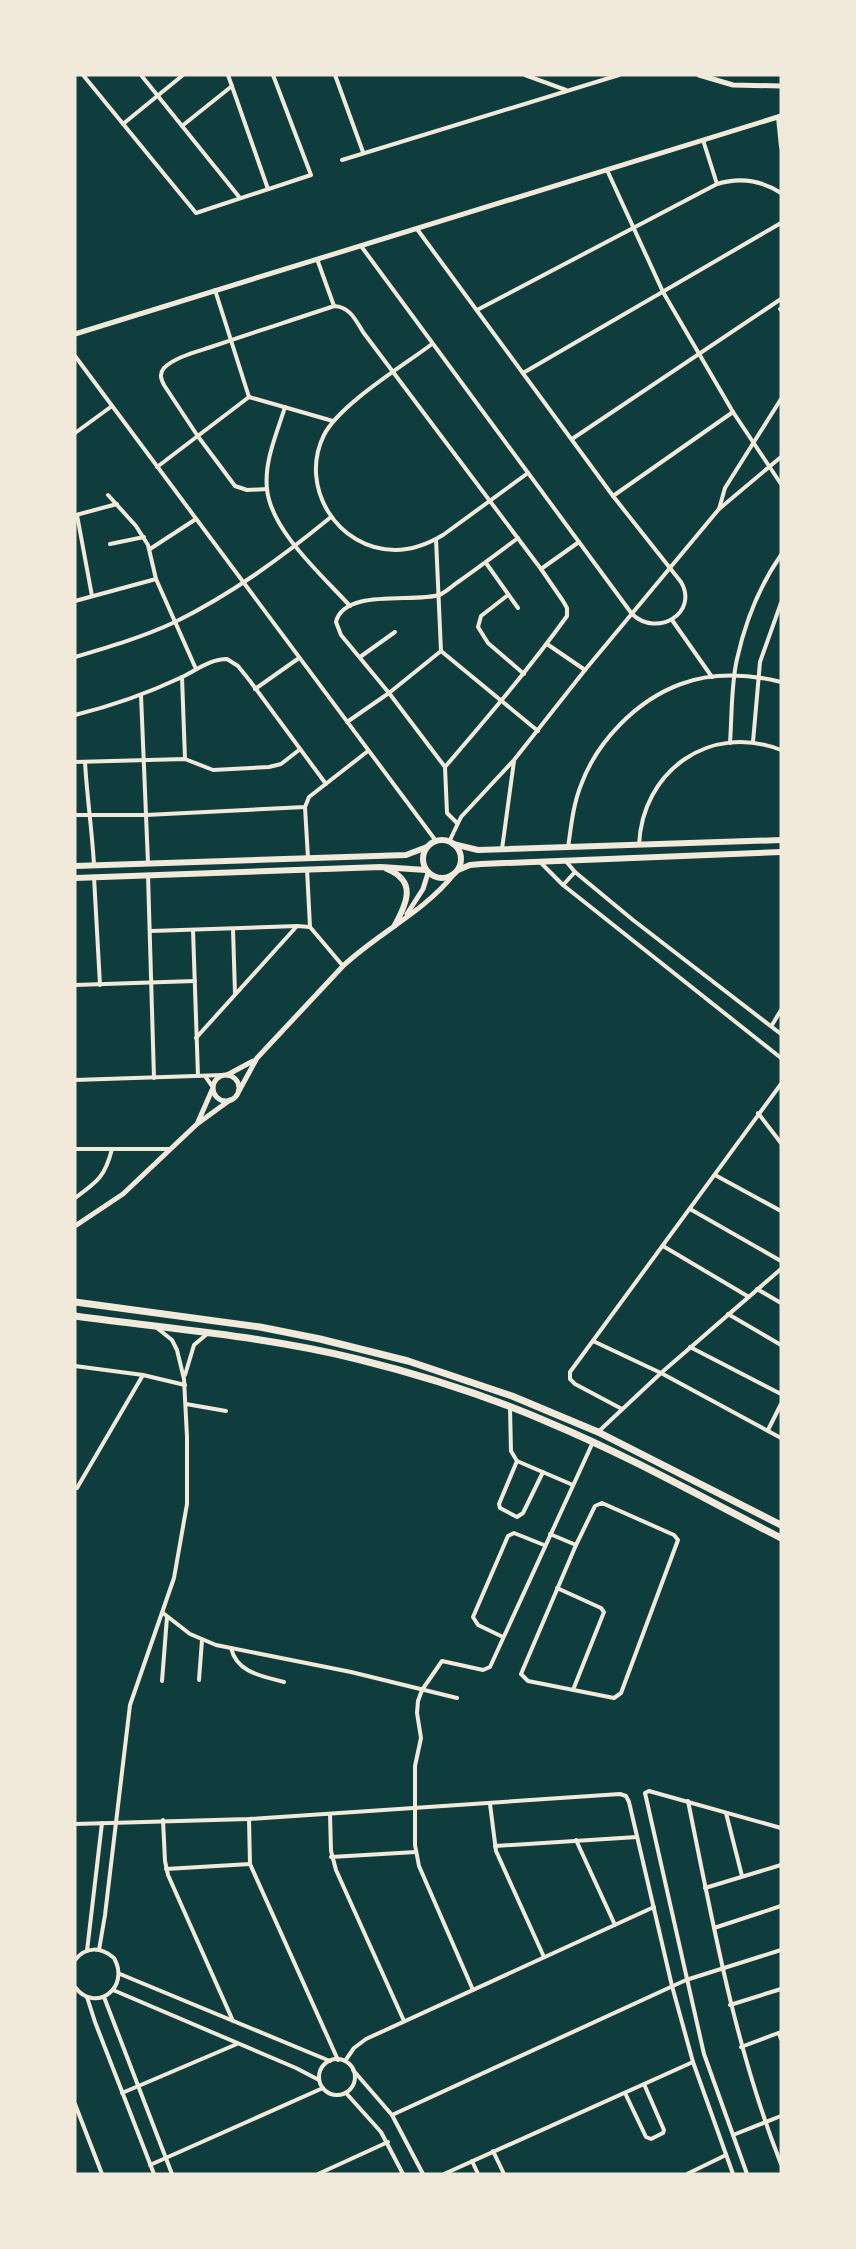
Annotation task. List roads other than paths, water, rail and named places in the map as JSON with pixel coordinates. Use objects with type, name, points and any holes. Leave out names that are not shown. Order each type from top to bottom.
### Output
[{"type":"highway","points":[[75,1302],[260,1327],[408,1361],[512,1396],[598,1432],[781,1525]]},
{"type":"highway","points":[[75,1316],[252,1339],[356,1358],[403,1371],[510,1407],[593,1442],[781,1538]]},
{"type":"main road","points":[[75,866],[406,855],[436,841],[469,849],[502,850],[781,840]]},
{"type":"main road","points":[[451,843],[457,848],[461,859],[456,872]]},
{"type":"main road","points":[[427,847],[423,859],[427,872]]},
{"type":"main road","points":[[75,878],[381,867],[427,872],[444,878],[470,865],[481,864],[781,852]]},
{"type":"main road","points":[[381,867],[397,874],[407,890],[405,906],[395,925]]},
{"type":"street","points":[[83,75],[196,213],[310,175],[273,75]]},
{"type":"street","points":[[141,75],[240,198]]},
{"type":"street","points":[[123,124],[183,75]]},
{"type":"street","points":[[228,75],[268,189]]},
{"type":"street","points":[[335,75],[363,152]]},
{"type":"street","points":[[525,75],[567,91]]},
{"type":"street","points":[[342,160],[619,75]]},
{"type":"street","points":[[699,75],[733,85],[781,86]]},
{"type":"street","points":[[182,126],[232,86]]},
{"type":"street","points":[[75,334],[417,230],[779,116],[781,147]]},
{"type":"street","points":[[703,139],[717,184]]},
{"type":"street","points":[[606,169],[663,292],[733,412],[781,484]]},
{"type":"street","points":[[477,310],[717,184],[743,180],[759,182],[781,193]]},
{"type":"street","points":[[524,373],[781,223]]},
{"type":"street","points":[[361,246],[632,614],[652,625],[672,620],[683,607],[686,597],[685,588],[613,496],[417,230]]},
{"type":"street","points":[[317,259],[334,306]]},
{"type":"street","points":[[215,290],[249,397]]},
{"type":"street","points":[[572,438],[781,299]]},
{"type":"street","points":[[267,489],[247,490],[235,486],[164,385],[161,379],[162,372],[166,366],[187,356],[334,306],[350,311],[541,569],[563,601],[568,613],[524,674],[445,767]]},
{"type":"street","points":[[432,344],[345,409],[333,421],[321,443],[316,472],[320,496],[331,517],[354,538],[383,549],[408,549],[436,539],[528,473]]},
{"type":"street","points":[[75,356],[436,841]]},
{"type":"street","points":[[249,397],[333,421]]},
{"type":"street","points":[[157,467],[249,397]]},
{"type":"street","points":[[719,510],[725,488],[781,399]]},
{"type":"street","points":[[75,433],[112,406]]},
{"type":"street","points":[[285,407],[271,449],[267,489],[274,513],[296,546],[350,606]]},
{"type":"street","points":[[613,496],[733,412]]},
{"type":"street","points":[[451,843],[457,823],[514,760],[585,670],[719,510],[781,457]]},
{"type":"street","points":[[108,495],[144,537],[150,549],[156,579],[196,669]]},
{"type":"street","points":[[92,596],[76,515],[117,504]]},
{"type":"street","points":[[75,657],[174,622],[244,583],[296,546],[331,517]]},
{"type":"street","points":[[150,549],[196,519]]},
{"type":"street","points":[[110,544],[144,537]]},
{"type":"street","points":[[457,823],[447,813],[445,767],[389,693],[341,635],[337,627],[338,618],[350,606],[380,599],[440,595],[518,538]]},
{"type":"street","points":[[436,539],[441,651],[538,731]]},
{"type":"street","points":[[541,569],[579,542]]},
{"type":"street","points":[[729,742],[737,660],[746,628],[760,593],[781,555]]},
{"type":"street","points":[[486,563],[518,608]]},
{"type":"street","points":[[75,601],[156,579]]},
{"type":"street","points":[[508,595],[481,616],[478,627],[488,643],[524,674]]},
{"type":"street","points":[[753,742],[760,662],[781,603]]},
{"type":"street","points":[[672,620],[712,677]]},
{"type":"street","points":[[360,657],[395,632]]},
{"type":"street","points":[[547,644],[585,670]]},
{"type":"street","points":[[347,722],[389,693],[441,651]]},
{"type":"street","points":[[255,689],[299,658]]},
{"type":"street","points":[[75,715],[141,695],[196,669],[227,659],[238,666],[326,784]]},
{"type":"street","points":[[568,848],[581,784],[594,758],[610,736],[630,716],[657,696],[681,684],[712,677],[735,676],[781,682]]},
{"type":"street","points":[[182,677],[185,759]]},
{"type":"street","points":[[141,695],[148,864]]},
{"type":"street","points":[[639,846],[645,809],[654,791],[681,761],[698,751],[729,742],[753,742],[781,750]]},
{"type":"street","points":[[75,762],[185,759],[213,770],[269,767],[281,764],[300,750]]},
{"type":"street","points":[[308,859],[305,807],[307,800],[368,751]]},
{"type":"street","points":[[502,850],[514,760]]},
{"type":"street","points":[[85,762],[94,865]]},
{"type":"street","points":[[75,815],[305,807]]},
{"type":"street","points":[[565,860],[575,872],[633,920],[781,1034]]},
{"type":"street","points":[[539,861],[563,885],[781,1058]]},
{"type":"street","points":[[307,869],[310,927],[343,966]]},
{"type":"street","points":[[404,918],[423,889],[427,872]]},
{"type":"street","points":[[75,1226],[123,1194],[197,1124],[230,1100],[238,1091],[257,1058],[343,966],[434,897],[456,872]]},
{"type":"street","points":[[563,885],[575,872]]},
{"type":"street","points":[[148,875],[154,1077]]},
{"type":"street","points":[[94,877],[100,984]]},
{"type":"street","points":[[196,1038],[297,926]]},
{"type":"street","points":[[151,931],[310,927]]},
{"type":"street","points":[[233,929],[236,995]]},
{"type":"street","points":[[194,930],[198,1076]]},
{"type":"street","points":[[75,985],[195,981]]},
{"type":"street","points":[[772,1025],[781,1010]]},
{"type":"street","points":[[197,1124],[215,1080],[257,1058]]},
{"type":"street","points":[[75,1080],[226,1075],[238,1082],[238,1091]]},
{"type":"street","points":[[205,1076],[210,1080],[218,1099],[230,1100]]},
{"type":"street","points":[[622,1408],[574,1384],[570,1379],[570,1372],[781,1084]]},
{"type":"street","points":[[758,1113],[781,1143]]},
{"type":"street","points":[[75,1149],[172,1149]]},
{"type":"street","points":[[75,1198],[101,1177],[107,1168],[112,1149]]},
{"type":"street","points":[[715,1175],[781,1211]]},
{"type":"street","points":[[690,1209],[781,1261]]},
{"type":"street","points":[[663,1246],[748,1297]]},
{"type":"street","points":[[598,1432],[690,1347],[781,1269]]},
{"type":"street","points":[[758,1289],[781,1303]]},
{"type":"street","points":[[728,1314],[781,1346]]},
{"type":"street","points":[[99,1950],[130,1705],[165,1614],[188,1504],[184,1379],[177,1350],[172,1340],[155,1327]]},
{"type":"street","points":[[184,1379],[194,1345],[207,1334]]},
{"type":"street","points":[[593,1341],[661,1373],[781,1438]]},
{"type":"street","points":[[690,1347],[781,1394]]},
{"type":"street","points":[[75,1366],[143,1375],[184,1385]]},
{"type":"street","points":[[77,1488],[143,1375]]},
{"type":"street","points":[[186,1404],[226,1411]]},
{"type":"street","points":[[767,1430],[781,1404]]},
{"type":"street","points":[[510,1407],[511,1451],[517,1461],[573,1485]]},
{"type":"street","points":[[473,1990],[419,1866],[416,1852],[415,1760],[421,1738],[417,1707],[422,1690],[442,1661],[487,1670],[593,1442]]},
{"type":"street","points":[[517,1461],[499,1504],[500,1508],[517,1517],[523,1513],[543,1472]]},
{"type":"street","points":[[75,1475],[84,1476]]},
{"type":"street","points":[[602,1503],[674,1535],[678,1540],[621,1693],[614,1698],[526,1680],[521,1674],[576,1545],[595,1506],[602,1503]]},
{"type":"street","points":[[503,1637],[478,1625],[473,1617],[508,1536],[514,1533],[544,1545]]},
{"type":"street","points":[[550,1534],[576,1545]]},
{"type":"street","points":[[557,1588],[601,1608],[604,1612],[573,1690]]},
{"type":"street","points":[[165,1614],[202,1640],[351,1672],[457,1698]]},
{"type":"street","points":[[162,1680],[165,1614]]},
{"type":"street","points":[[200,1680],[202,1640]]},
{"type":"street","points":[[231,1648],[234,1659],[248,1671],[284,1682]]},
{"type":"street","points":[[747,2174],[704,2054],[645,1793],[649,1791],[688,1801],[781,1828]]},
{"type":"street","points":[[75,1824],[249,1819],[624,1795],[630,1802],[672,1986],[693,2062],[733,2174]]},
{"type":"street","points":[[688,1801],[741,2047],[781,2164]]},
{"type":"street","points":[[490,1804],[495,1846],[544,1957]]},
{"type":"street","points":[[726,1813],[742,1876]]},
{"type":"street","points":[[330,1814],[332,1857],[404,2021]]},
{"type":"street","points":[[249,1819],[250,1864],[338,2060]]},
{"type":"street","points":[[163,1820],[166,1869],[233,2020]]},
{"type":"street","points":[[87,1951],[102,1823]]},
{"type":"street","points":[[495,1846],[638,1837]]},
{"type":"street","points":[[576,1840],[615,1925]]},
{"type":"street","points":[[332,1857],[416,1852]]},
{"type":"street","points":[[166,1869],[250,1864]]},
{"type":"street","points":[[705,1888],[781,1865]]},
{"type":"street","points":[[714,1928],[781,1906]]},
{"type":"street","points":[[345,2061],[359,2044],[404,2021],[654,1907]]},
{"type":"street","points":[[76,1958],[87,1951],[99,1950],[114,1958],[120,1974],[113,1990],[104,1996],[87,1997],[76,1991]]},
{"type":"street","points":[[392,2115],[686,1980],[781,1950]]},
{"type":"street","points":[[120,1974],[330,2061],[345,2061],[392,2115],[423,2174]]},
{"type":"street","points":[[730,2004],[781,1989]]},
{"type":"street","points":[[113,1990],[320,2080]]},
{"type":"street","points":[[104,1996],[172,2174]]},
{"type":"street","points":[[87,1997],[94,2022],[154,2174]]},
{"type":"street","points":[[741,2047],[780,2032],[781,2039]]},
{"type":"street","points":[[123,2093],[238,2044]]},
{"type":"street","points":[[330,2061],[320,2071],[320,2080],[322,2088],[332,2094],[339,2095],[346,2092],[354,2083],[353,2070]]},
{"type":"street","points":[[444,2174],[693,2062]]},
{"type":"street","points":[[625,2093],[646,2138],[651,2139],[663,2133],[664,2130],[644,2084]]},
{"type":"street","points":[[150,2165],[322,2088]]},
{"type":"street","points":[[346,2092],[388,2142],[403,2174]]},
{"type":"street","points":[[75,2104],[102,2174]]},
{"type":"street","points":[[733,2134],[781,2116]]},
{"type":"street","points":[[318,2174],[388,2142]]},
{"type":"street","points":[[493,2151],[504,2174]]},
{"type":"street","points":[[687,2174],[726,2155]]},
{"type":"street","points":[[472,2161],[478,2174]]}]
